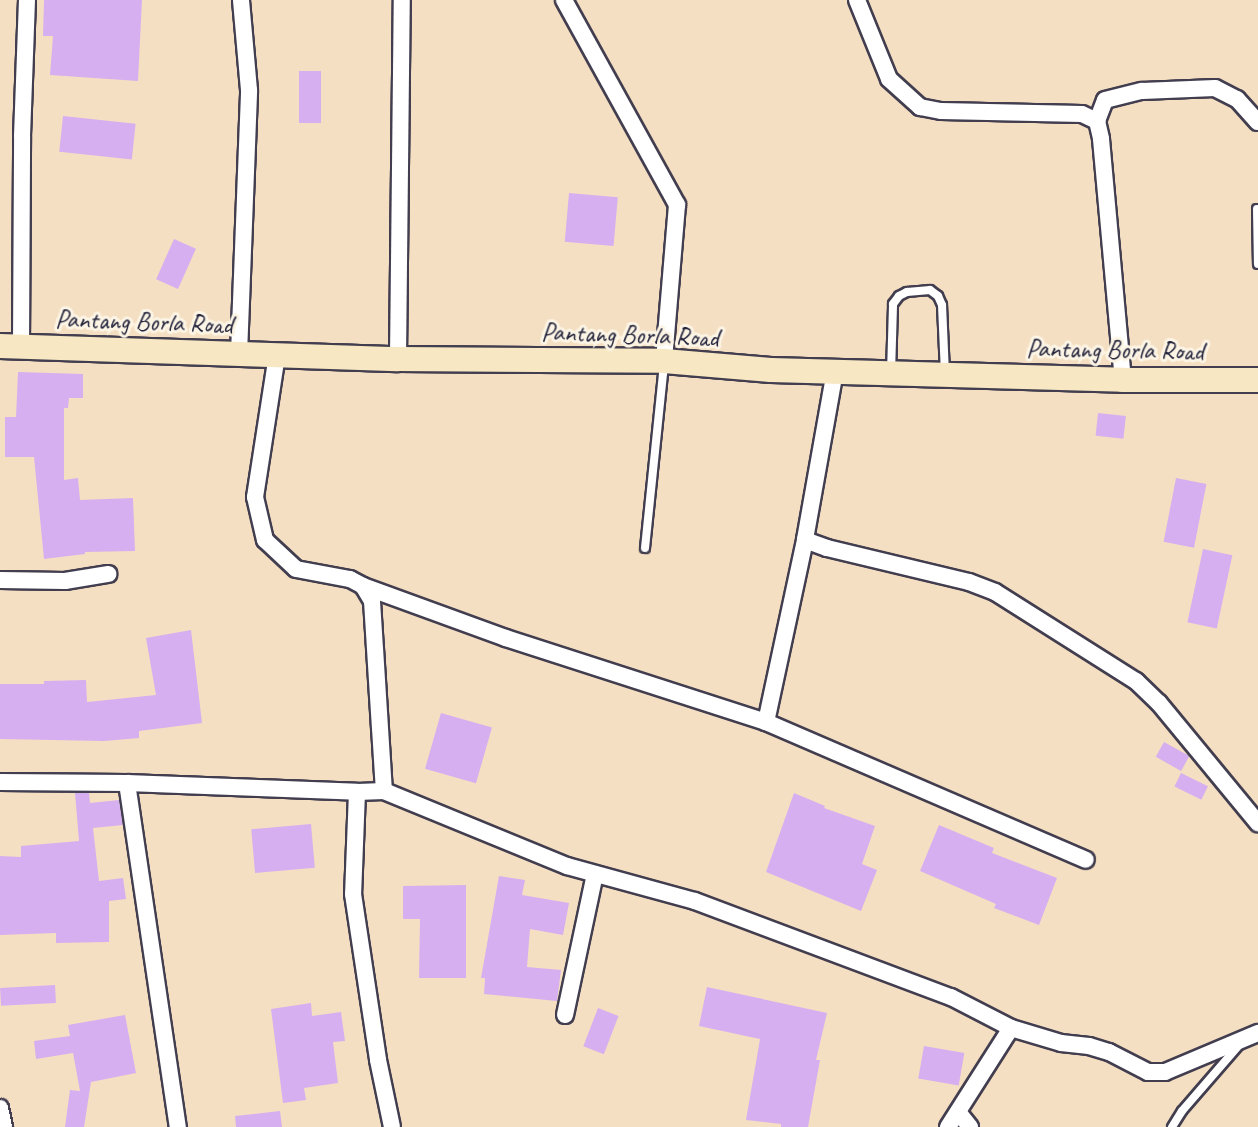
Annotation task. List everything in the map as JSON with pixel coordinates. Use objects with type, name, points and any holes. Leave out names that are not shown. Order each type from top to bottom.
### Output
[{"type":"street","points":[[11,346],[27,0]]},
{"type":"street","points":[[239,354],[249,90],[240,0]]},
{"type":"street","points":[[398,359],[402,0]]},
{"type":"street","points":[[564,0],[677,205],[664,361]]},
{"type":"street","points":[[857,0],[889,79],[920,107],[941,111],[1082,114],[1097,121]]},
{"type":"street","points":[[1123,380],[1101,139],[1097,121],[1105,100],[1143,91],[1215,88],[1237,99],[1258,122]]},
{"type":"street","name":"Pantang Borla Road","points":[[11,346],[398,359],[664,361],[834,371],[1123,380],[1258,380]]},
{"type":"street","points":[[277,355],[255,497],[265,540],[296,569],[350,579],[506,639],[766,722],[1086,860]]},
{"type":"street","points":[[766,722],[805,540],[834,371]]},
{"type":"street","points":[[805,540],[827,548],[969,582],[995,592],[1136,681],[1159,703],[1258,824]]},
{"type":"street","points":[[0,580],[65,581],[108,574]]},
{"type":"street","points":[[363,585],[372,601],[384,791]]},
{"type":"street","points":[[0,782],[127,783],[357,792],[384,791],[567,866],[695,901],[951,997],[1011,1028],[1061,1043],[1089,1046],[1109,1052],[1148,1072],[1165,1072],[1251,1036]]},
{"type":"street","points":[[127,783],[178,1127]]},
{"type":"street","points":[[357,792],[353,894],[378,1059],[392,1127]]},
{"type":"street","points":[[565,1015],[595,874]]},
{"type":"street","points":[[948,1127],[1011,1028]]},
{"type":"street","points":[[0,1108],[4,1127]]},
{"type":"street","points":[[958,1112],[970,1127]]},
{"type":"lane","points":[[1257,209],[1258,264]]},
{"type":"lane","points":[[891,373],[893,304],[899,296],[907,292],[930,290],[938,296],[942,305],[945,375]]},
{"type":"lane","points":[[645,548],[664,361]]},
{"type":"lane","points":[[1172,1127],[1251,1036]]},
{"type":"building","points":[[44,0],[142,0],[138,81],[50,75],[53,36],[43,36]]},
{"type":"building","points":[[299,71],[321,71],[321,123],[299,123]]},
{"type":"building","points":[[63,116],[136,124],[132,159],[59,152]]},
{"type":"building","points":[[569,193],[618,197],[614,246],[565,242]]},
{"type":"building","points":[[174,239],[196,249],[178,289],[156,279]]},
{"type":"building","points":[[18,372],[83,374],[83,398],[69,398],[68,408],[64,408],[64,480],[78,478],[80,500],[133,498],[135,551],[85,552],[85,554],[44,559],[34,457],[5,457],[5,417],[16,417]]},
{"type":"building","points":[[1098,413],[1126,416],[1123,439],[1096,436]]},
{"type":"building","points":[[1176,478],[1206,484],[1194,548],[1164,542]]},
{"type":"building","points":[[1203,549],[1232,555],[1217,629],[1187,622]]},
{"type":"building","points":[[191,630],[202,723],[139,731],[139,738],[104,741],[0,739],[0,684],[44,684],[44,681],[86,680],[87,702],[156,695],[146,638]]},
{"type":"building","points":[[441,713],[492,728],[476,783],[425,769]]},
{"type":"building","points":[[1164,742],[1189,756],[1181,771],[1156,757]]},
{"type":"building","points":[[1181,773],[1208,786],[1201,800],[1174,786]]},
{"type":"building","points":[[75,793],[89,793],[90,803],[119,800],[123,825],[93,828],[99,881],[123,878],[126,899],[109,901],[109,942],[56,943],[56,933],[0,935],[0,856],[21,857],[21,846],[79,841]]},
{"type":"building","points":[[794,793],[825,806],[824,808],[875,826],[862,864],[877,870],[861,911],[766,872]]},
{"type":"building","points":[[311,824],[315,868],[255,873],[251,829]]},
{"type":"building","points":[[939,825],[994,848],[992,853],[1057,878],[1039,925],[994,908],[996,904],[920,871]]},
{"type":"building","points":[[499,876],[525,880],[522,895],[569,903],[563,935],[530,929],[527,967],[561,970],[557,1001],[484,994],[485,978],[481,978]]},
{"type":"building","points":[[466,885],[466,978],[419,978],[420,919],[403,919],[403,886]]},
{"type":"building","points":[[55,985],[56,1003],[1,1006],[0,988]]},
{"type":"building","points":[[707,987],[827,1013],[816,1060],[820,1060],[808,1127],[781,1127],[781,1124],[746,1120],[760,1039],[699,1026]]},
{"type":"building","points":[[311,1003],[312,1016],[341,1012],[345,1041],[333,1042],[338,1083],[304,1088],[306,1100],[283,1103],[271,1009]]},
{"type":"building","points":[[598,1008],[619,1016],[604,1054],[583,1046]]},
{"type":"building","points":[[125,1015],[136,1073],[91,1082],[84,1127],[65,1127],[70,1090],[80,1091],[73,1053],[36,1059],[34,1041],[70,1036],[68,1025]]},
{"type":"building","points":[[924,1046],[964,1053],[959,1086],[918,1078]]},
{"type":"building","points":[[280,1111],[282,1127],[236,1127],[235,1116]]}]
